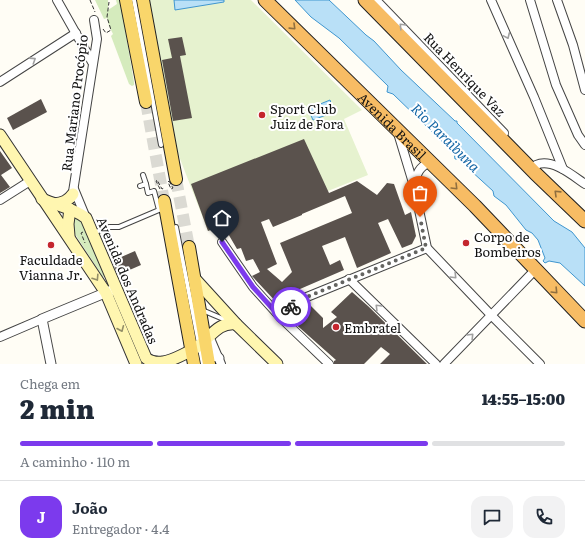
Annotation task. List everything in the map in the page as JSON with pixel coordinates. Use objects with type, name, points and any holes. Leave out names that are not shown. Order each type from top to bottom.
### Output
[{"type":"highway","name":"Avenida Brasil","points":[[265,0],[475,206],[585,321]]},
{"type":"highway","points":[[365,0],[536,169],[585,221]]},
{"type":"main road","points":[[126,0],[146,102]]},
{"type":"main road","points":[[143,0],[176,179]]},
{"type":"main road","name":"Avenida dos Andradas","points":[[0,135],[106,293],[136,364]]},
{"type":"main road","points":[[54,204],[61,204],[68,201],[74,192]]},
{"type":"main road","name":"Avenida dos Andradas","points":[[42,199],[79,212],[86,218],[89,232],[116,288],[146,358],[150,362],[162,363]]},
{"type":"main road","points":[[164,201],[201,343],[212,362]]},
{"type":"main road","points":[[69,236],[68,224],[70,209]]},
{"type":"main road","points":[[189,247],[200,310],[201,343],[194,364]]},
{"type":"main road","points":[[195,279],[236,324],[277,364]]},
{"type":"main road","points":[[162,363],[201,343],[220,326],[230,323],[236,324]]},
{"type":"street","points":[[58,0],[92,62]]},
{"type":"street","name":"Rua Henrique Vaz","points":[[376,0],[536,169]]},
{"type":"street","points":[[492,0],[563,169]]},
{"type":"street","points":[[530,0],[556,85],[578,135],[585,145]]},
{"type":"street","points":[[557,0],[573,45],[585,90]]},
{"type":"street","name":"Rua Mariano Procópio","points":[[70,209],[74,192],[96,39],[94,20]]},
{"type":"street","points":[[0,82],[76,33]]},
{"type":"street","points":[[82,44],[96,39]]},
{"type":"street","points":[[397,129],[414,186],[426,248],[540,364]]},
{"type":"street","points":[[414,186],[417,173],[422,166],[430,162]]},
{"type":"street","points":[[536,169],[540,163],[552,165],[563,169],[585,184]]},
{"type":"street","points":[[0,200],[30,181]]},
{"type":"street","name":"Rua Mariano Procópio","points":[[74,192],[86,218]]},
{"type":"street","points":[[222,242],[253,287],[281,318],[329,364]]},
{"type":"street","points":[[281,318],[297,301],[426,248]]},
{"type":"street","points":[[444,364],[535,270]]},
{"type":"street","points":[[349,279],[436,364]]},
{"type":"street","points":[[0,337],[116,288]]},
{"type":"street","points":[[42,319],[51,364]]},
{"type":"lane","points":[[134,0],[161,144]]},
{"type":"lane","points":[[89,232],[109,227],[119,227],[159,210],[154,191],[148,193],[143,175]]},
{"type":"lane","points":[[140,186],[146,184]]},
{"type":"lane","points":[[176,226],[190,300],[201,343]]},
{"type":"lane","points":[[190,300],[200,310],[236,324]]},
{"type":"path","points":[[90,0],[95,12],[94,20]]},
{"type":"path","points":[[109,2],[107,17],[111,30]]},
{"type":"path","points":[[160,189],[156,181],[157,180],[162,189],[164,188]]},
{"type":"path","points":[[85,243],[81,233],[89,232]]},
{"type":"green space","points":[[95,0],[108,0],[108,10],[117,4],[116,0],[120,0],[134,82],[134,85],[132,86],[129,84],[111,36],[113,34],[107,18],[104,19]]},
{"type":"green space","name":"Sport Club Juiz de Fora","points":[[148,0],[251,0],[362,110],[344,119],[368,175],[328,191],[325,186],[208,231],[177,151]]},
{"type":"green space","points":[[76,218],[82,221],[106,275],[103,277],[71,228],[72,219]]},
{"type":"water","points":[[174,0],[224,0],[224,2],[175,10]]},
{"type":"water","name":"Rio Paraibuna","points":[[295,0],[329,0],[374,41],[401,70],[455,121],[457,121],[457,123],[554,221],[572,232],[585,248],[585,286],[560,263],[549,261],[545,263],[543,261],[545,258],[538,240],[532,233],[526,230],[506,205],[494,196],[493,191],[458,159],[455,159],[454,153],[393,94],[387,92],[388,86],[339,38],[311,17]]},
{"type":"water","points":[[330,100],[334,112],[313,120],[308,109]]},
{"type":"building","points":[[182,37],[186,55],[180,56],[192,118],[173,121],[162,60],[172,58],[168,39]]},
{"type":"building","points":[[41,99],[47,112],[13,130],[7,118]]},
{"type":"building","points":[[304,139],[329,193],[357,181],[377,195],[387,183],[394,184],[405,215],[411,212],[416,236],[412,244],[402,248],[388,219],[378,223],[391,253],[357,268],[345,237],[322,246],[330,265],[340,260],[344,270],[300,289],[282,303],[278,304],[252,276],[260,272],[253,259],[246,261],[241,248],[237,249],[223,225],[208,231],[191,184]],"holes":[[[345,196],[352,213],[280,243],[292,272],[282,282],[267,269],[277,264],[261,222],[269,219],[273,227]]]},
{"type":"building","points":[[0,151],[12,168],[1,175],[10,187],[0,193]]},
{"type":"building","points":[[135,251],[141,265],[118,275],[112,261]]},
{"type":"building","points":[[352,292],[427,364],[380,364],[390,354],[381,347],[364,364],[334,364],[334,361],[336,360],[292,321],[307,305],[310,305],[323,318],[323,328],[337,317],[331,312]]},
{"type":"tunnel","points":[[146,102],[164,201]]},
{"type":"tunnel","points":[[176,179],[189,247]]},
{"type":"way so far","points":[[291,307],[297,301],[426,248],[420,217]]},
{"type":"place","name":"Sport Club Juiz de Fora","points":[[262,115]]},
{"type":"place","name":"Corpo de Bombeiros","points":[[466,243]]},
{"type":"place","name":"Faculdade Vianna Jr.","points":[[51,245]]},
{"type":"place","name":"Embratel","points":[[336,327]]},
{"type":"route","points":[[222,242],[253,287],[281,318],[291,307]]}]
